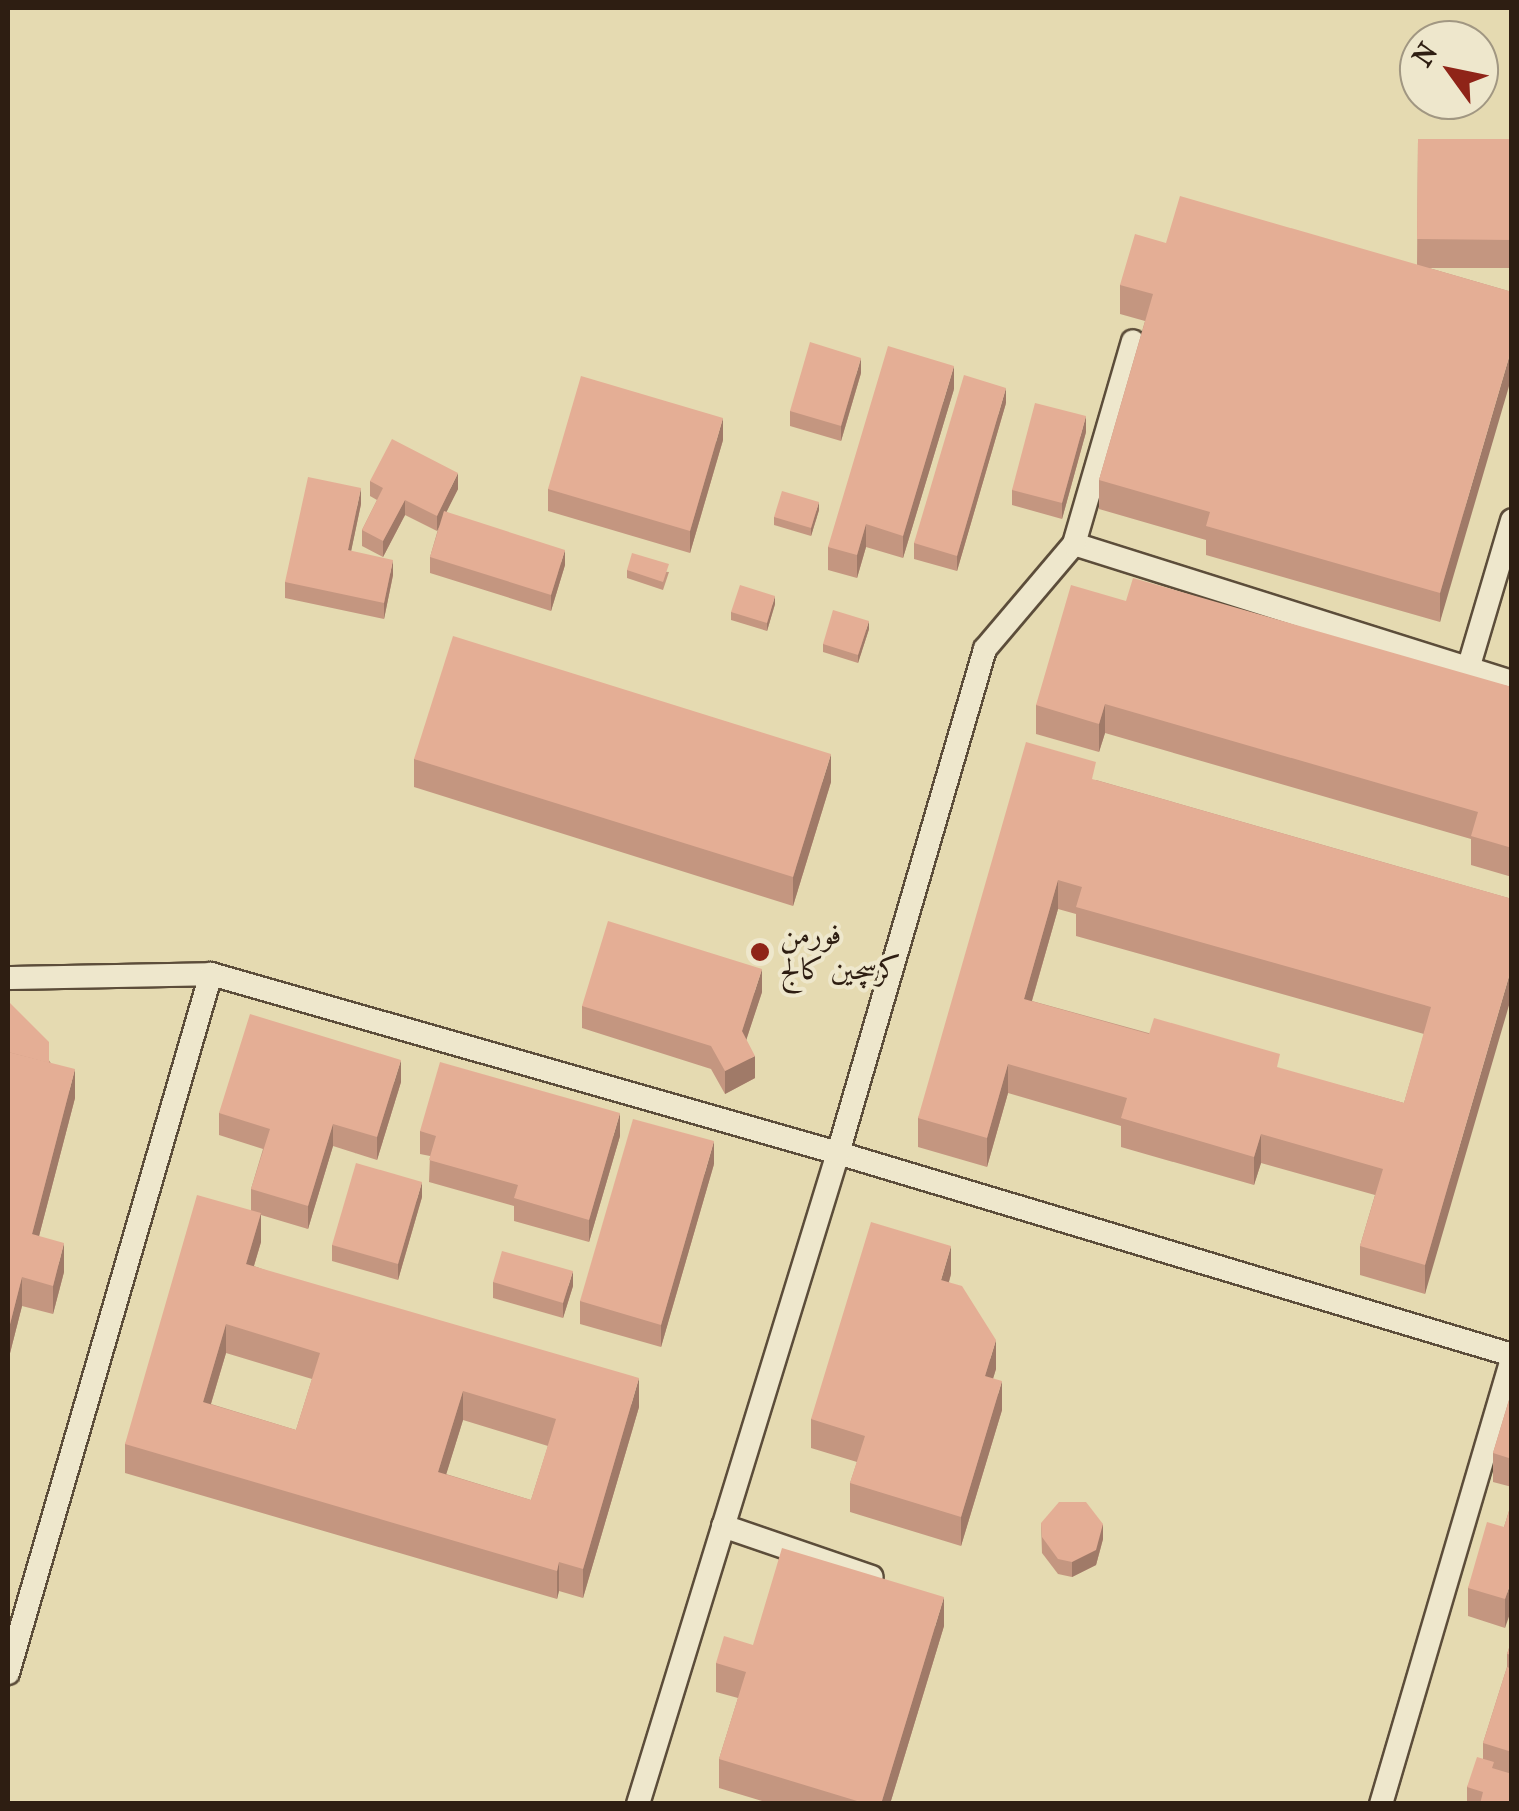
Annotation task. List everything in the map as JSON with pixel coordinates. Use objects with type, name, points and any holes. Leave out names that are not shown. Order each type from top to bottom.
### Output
[{"type":"lane","points":[[638,1804],[838,1153],[985,649],[1074,544],[1134,342]]},
{"type":"lane","points":[[1468,668],[1512,520]]},
{"type":"lane","points":[[1074,544],[1512,682]]},
{"type":"lane","points":[[8,1673],[210,974]]},
{"type":"lane","points":[[8,978],[210,974],[838,1153],[1512,1357],[1382,1804]]},
{"type":"lane","points":[[723,1526],[880,1579]]},
{"type":"building","points":[[1418,139],[1512,139],[1512,240],[1417,239]]},
{"type":"building","points":[[1180,196],[1512,292],[1512,347],[1440,593],[1206,526],[1210,512],[1099,480],[1153,294],[1120,285],[1135,234],[1166,243]]},
{"type":"building","points":[[810,342],[861,358],[841,426],[790,411]]},
{"type":"building","points":[[888,346],[954,366],[903,536],[866,524],[857,555],[828,547]]},
{"type":"building","points":[[964,375],[1006,388],[957,556],[914,543]]},
{"type":"building","points":[[581,376],[723,418],[690,531],[548,489]]},
{"type":"building","points":[[1035,403],[1086,416],[1062,503],[1012,490]]},
{"type":"building","points":[[392,439],[458,473],[437,516],[405,500],[383,541],[362,530],[383,488],[370,481]]},
{"type":"building","points":[[308,477],[361,488],[348,550],[393,560],[384,603],[285,582]]},
{"type":"building","points":[[782,491],[819,502],[811,528],[774,517]]},
{"type":"building","points":[[444,511],[565,550],[551,595],[430,557]]},
{"type":"building","points":[[632,553],[669,564],[663,582],[627,570]]},
{"type":"building","points":[[1133,578],[1512,687],[1512,848],[1471,836],[1478,812],[1105,704],[1099,724],[1036,705],[1071,585],[1126,601]]},
{"type":"building","points":[[740,585],[775,596],[767,623],[731,612]]},
{"type":"building","points":[[833,610],[869,621],[858,655],[823,644]]},
{"type":"building","points":[[453,636],[831,754],[793,877],[414,759]]},
{"type":"building","points":[[1026,742],[1096,762],[1092,779],[1512,899],[1512,966],[1425,1265],[1360,1246],[1383,1169],[1261,1134],[1254,1157],[1121,1118],[1127,1098],[1008,1064],[987,1138],[918,1118]],"holes":[[[1058,880],[1082,887],[1076,907],[1431,1007],[1404,1103],[1277,1067],[1280,1054],[1154,1018],[1149,1034],[1024,999]]]},
{"type":"building","points":[[608,921],[762,969],[742,1031],[755,1056],[725,1071],[711,1046],[582,1006]]},
{"type":"building","points":[[8,1001],[49,1042],[49,1063],[8,1052]]},
{"type":"building","points":[[250,1014],[401,1060],[377,1137],[333,1124],[308,1206],[251,1189],[270,1129],[219,1113]]},
{"type":"building","points":[[8,1052],[75,1069],[32,1234],[64,1243],[53,1286],[22,1277],[8,1332]]},
{"type":"building","points":[[440,1062],[620,1113],[589,1220],[514,1198],[518,1185],[429,1160],[436,1136],[420,1131]]},
{"type":"building","points":[[633,1119],[714,1141],[661,1325],[580,1301]]},
{"type":"building","points":[[356,1163],[422,1182],[398,1264],[332,1245]]},
{"type":"building","points":[[197,1195],[261,1213],[246,1264],[639,1378],[583,1569],[559,1562],[557,1571],[125,1444]],"holes":[[[226,1324],[320,1353],[296,1430],[203,1402]],[[463,1391],[556,1419],[531,1500],[438,1472]]]},
{"type":"building","points":[[871,1222],[951,1246],[941,1280],[962,1286],[996,1340],[985,1376],[1002,1381],[961,1517],[850,1483],[865,1436],[811,1419]]},
{"type":"building","points":[[502,1251],[573,1271],[563,1303],[493,1282]]},
{"type":"building","points":[[1512,1390],[1512,1459],[1493,1453]]},
{"type":"building","points":[[1512,1501],[1512,1579],[1505,1599],[1468,1588],[1487,1522],[1504,1527]]},
{"type":"building","points":[[1059,1502],[1086,1502],[1103,1524],[1096,1550],[1072,1562],[1058,1559],[1042,1537],[1041,1523]]},
{"type":"building","points":[[782,1548],[944,1597],[881,1804],[867,1804],[719,1759],[746,1672],[716,1663],[724,1636],[753,1645]]},
{"type":"building","points":[[1507,1667],[1512,1669],[1512,1752],[1483,1743]]},
{"type":"building","points":[[1477,1757],[1494,1762],[1492,1768],[1512,1774],[1512,1804],[1480,1804],[1483,1792],[1467,1787]]},
{"type":"place","name":"فورمن کرسچین کالج","points":[[760,952]]}]
